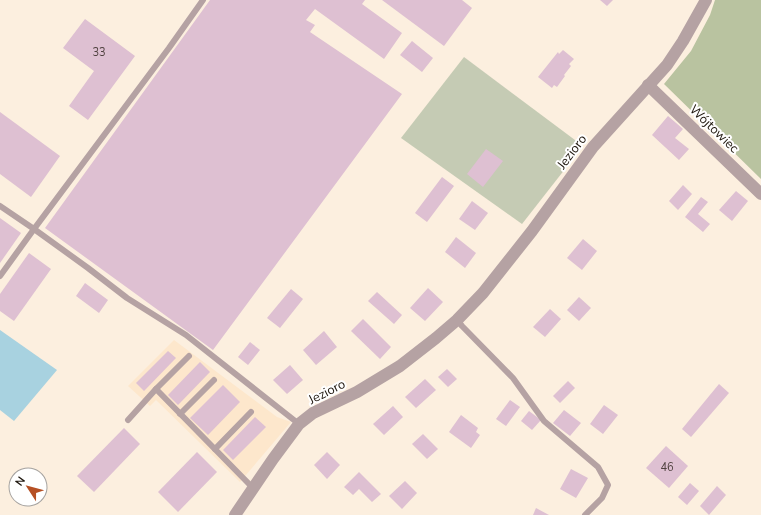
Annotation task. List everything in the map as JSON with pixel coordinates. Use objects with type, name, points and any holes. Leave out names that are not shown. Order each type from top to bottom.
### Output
[{"type":"street","name":"Jezioro","points":[[235,515],[299,424],[314,413],[357,392],[400,366],[457,320],[483,294],[507,264],[593,147],[667,64],[683,41],[706,0]]},
{"type":"street","name":"Wójtowiec","points":[[648,85],[761,194]]},
{"type":"lane","points":[[0,276],[170,48],[203,0]]},
{"type":"lane","points":[[0,206],[88,268],[127,298],[186,335],[299,424]]},
{"type":"lane","points":[[457,320],[513,378],[544,421],[598,467],[608,485],[602,498],[585,515]]},
{"type":"lane","points":[[128,420],[189,356]]},
{"type":"lane","points":[[180,414],[214,380]]},
{"type":"lane","points":[[156,389],[253,488]]},
{"type":"lane","points":[[215,449],[251,412]]},
{"type":"shaded area","points":[[174,340],[277,417],[291,422],[240,482],[156,400],[150,406],[128,386]]},
{"type":"green space","points":[[715,0],[761,0],[761,179],[664,84],[691,51],[710,15]]},
{"type":"green space","points":[[464,57],[583,146],[522,224],[401,138]]},
{"type":"water","points":[[0,330],[57,370],[14,421],[0,410]]},
{"type":"building","points":[[210,0],[365,0],[362,4],[402,33],[384,59],[315,9],[306,20],[315,25],[310,32],[402,94],[213,350],[45,228]]},
{"type":"building","points":[[382,0],[462,0],[472,8],[444,46]]},
{"type":"building","points":[[600,0],[613,0],[607,6]]},
{"type":"building","points":[[85,19],[135,56],[88,120],[69,106],[94,71],[63,48]]},
{"type":"building","points":[[412,41],[433,58],[422,72],[400,55]]},
{"type":"building","points":[[563,50],[574,59],[569,64],[571,66],[557,87],[554,85],[552,88],[538,77],[558,52],[559,54]]},
{"type":"building","points":[[0,112],[60,156],[31,197],[0,174]]},
{"type":"building","points":[[668,116],[683,129],[675,138],[689,149],[679,160],[652,135]]},
{"type":"building","points":[[486,149],[503,161],[483,187],[467,174]]},
{"type":"building","points":[[442,177],[454,186],[427,222],[415,213]]},
{"type":"building","points":[[683,185],[692,194],[678,210],[669,201]]},
{"type":"building","points":[[736,191],[748,201],[732,221],[719,210]]},
{"type":"building","points":[[701,197],[708,202],[698,214],[710,224],[703,232],[685,217]]},
{"type":"building","points":[[472,201],[488,213],[475,230],[459,219]]},
{"type":"building","points":[[0,218],[21,233],[0,263]]},
{"type":"building","points":[[456,237],[476,253],[465,268],[445,252]]},
{"type":"building","points":[[583,239],[597,251],[582,270],[567,258]]},
{"type":"building","points":[[29,253],[51,269],[14,321],[0,311],[0,294]]},
{"type":"building","points":[[85,283],[108,300],[99,313],[76,296]]},
{"type":"building","points":[[428,288],[443,302],[425,321],[410,308]]},
{"type":"building","points":[[291,289],[303,299],[280,328],[267,318]]},
{"type":"building","points":[[377,292],[402,315],[394,324],[368,301]]},
{"type":"building","points":[[579,297],[591,308],[579,321],[567,310]]},
{"type":"building","points":[[550,309],[561,319],[545,337],[533,327]]},
{"type":"building","points":[[363,319],[391,347],[380,359],[351,331]]},
{"type":"building","points":[[324,331],[337,347],[316,365],[303,350]]},
{"type":"building","points":[[250,342],[260,350],[248,365],[238,357]]},
{"type":"building","points":[[168,351],[176,358],[144,391],[136,383]]},
{"type":"building","points":[[200,362],[210,372],[178,405],[168,395]]},
{"type":"building","points":[[290,365],[303,380],[287,394],[273,380]]},
{"type":"building","points":[[447,369],[457,379],[448,387],[438,377]]},
{"type":"building","points":[[425,379],[436,390],[416,408],[405,397]]},
{"type":"building","points":[[568,381],[575,388],[560,403],[553,396]]},
{"type":"building","points":[[719,384],[729,393],[691,437],[682,429]]},
{"type":"building","points":[[223,385],[240,402],[208,435],[190,418]]},
{"type":"building","points":[[510,400],[520,407],[506,426],[496,419]]},
{"type":"building","points":[[604,405],[618,415],[603,434],[590,424]]},
{"type":"building","points":[[393,406],[403,417],[384,435],[373,424]]},
{"type":"building","points":[[564,410],[581,423],[570,436],[553,423]]},
{"type":"building","points":[[529,411],[541,420],[532,430],[521,421]]},
{"type":"building","points":[[461,415],[478,428],[476,432],[480,435],[471,448],[449,432]]},
{"type":"building","points":[[255,417],[266,427],[233,460],[223,450]]},
{"type":"building","points":[[124,428],[140,444],[94,492],[77,476]]},
{"type":"building","points":[[423,434],[438,449],[427,459],[412,444]]},
{"type":"building","points":[[666,446],[688,466],[669,488],[646,468]]},
{"type":"building","points":[[197,452],[217,472],[178,512],[158,492]]},
{"type":"building","points":[[327,452],[340,465],[327,479],[314,465]]},
{"type":"building","points":[[571,469],[588,478],[576,498],[560,489]]},
{"type":"building","points":[[359,472],[381,494],[372,502],[359,489],[353,495],[344,487]]},
{"type":"building","points":[[405,481],[417,493],[402,509],[389,496]]},
{"type":"building","points":[[690,483],[699,491],[687,505],[678,497]]},
{"type":"building","points":[[717,486],[726,495],[709,515],[700,506]]},
{"type":"building","points":[[536,508],[549,515],[533,515]]}]
